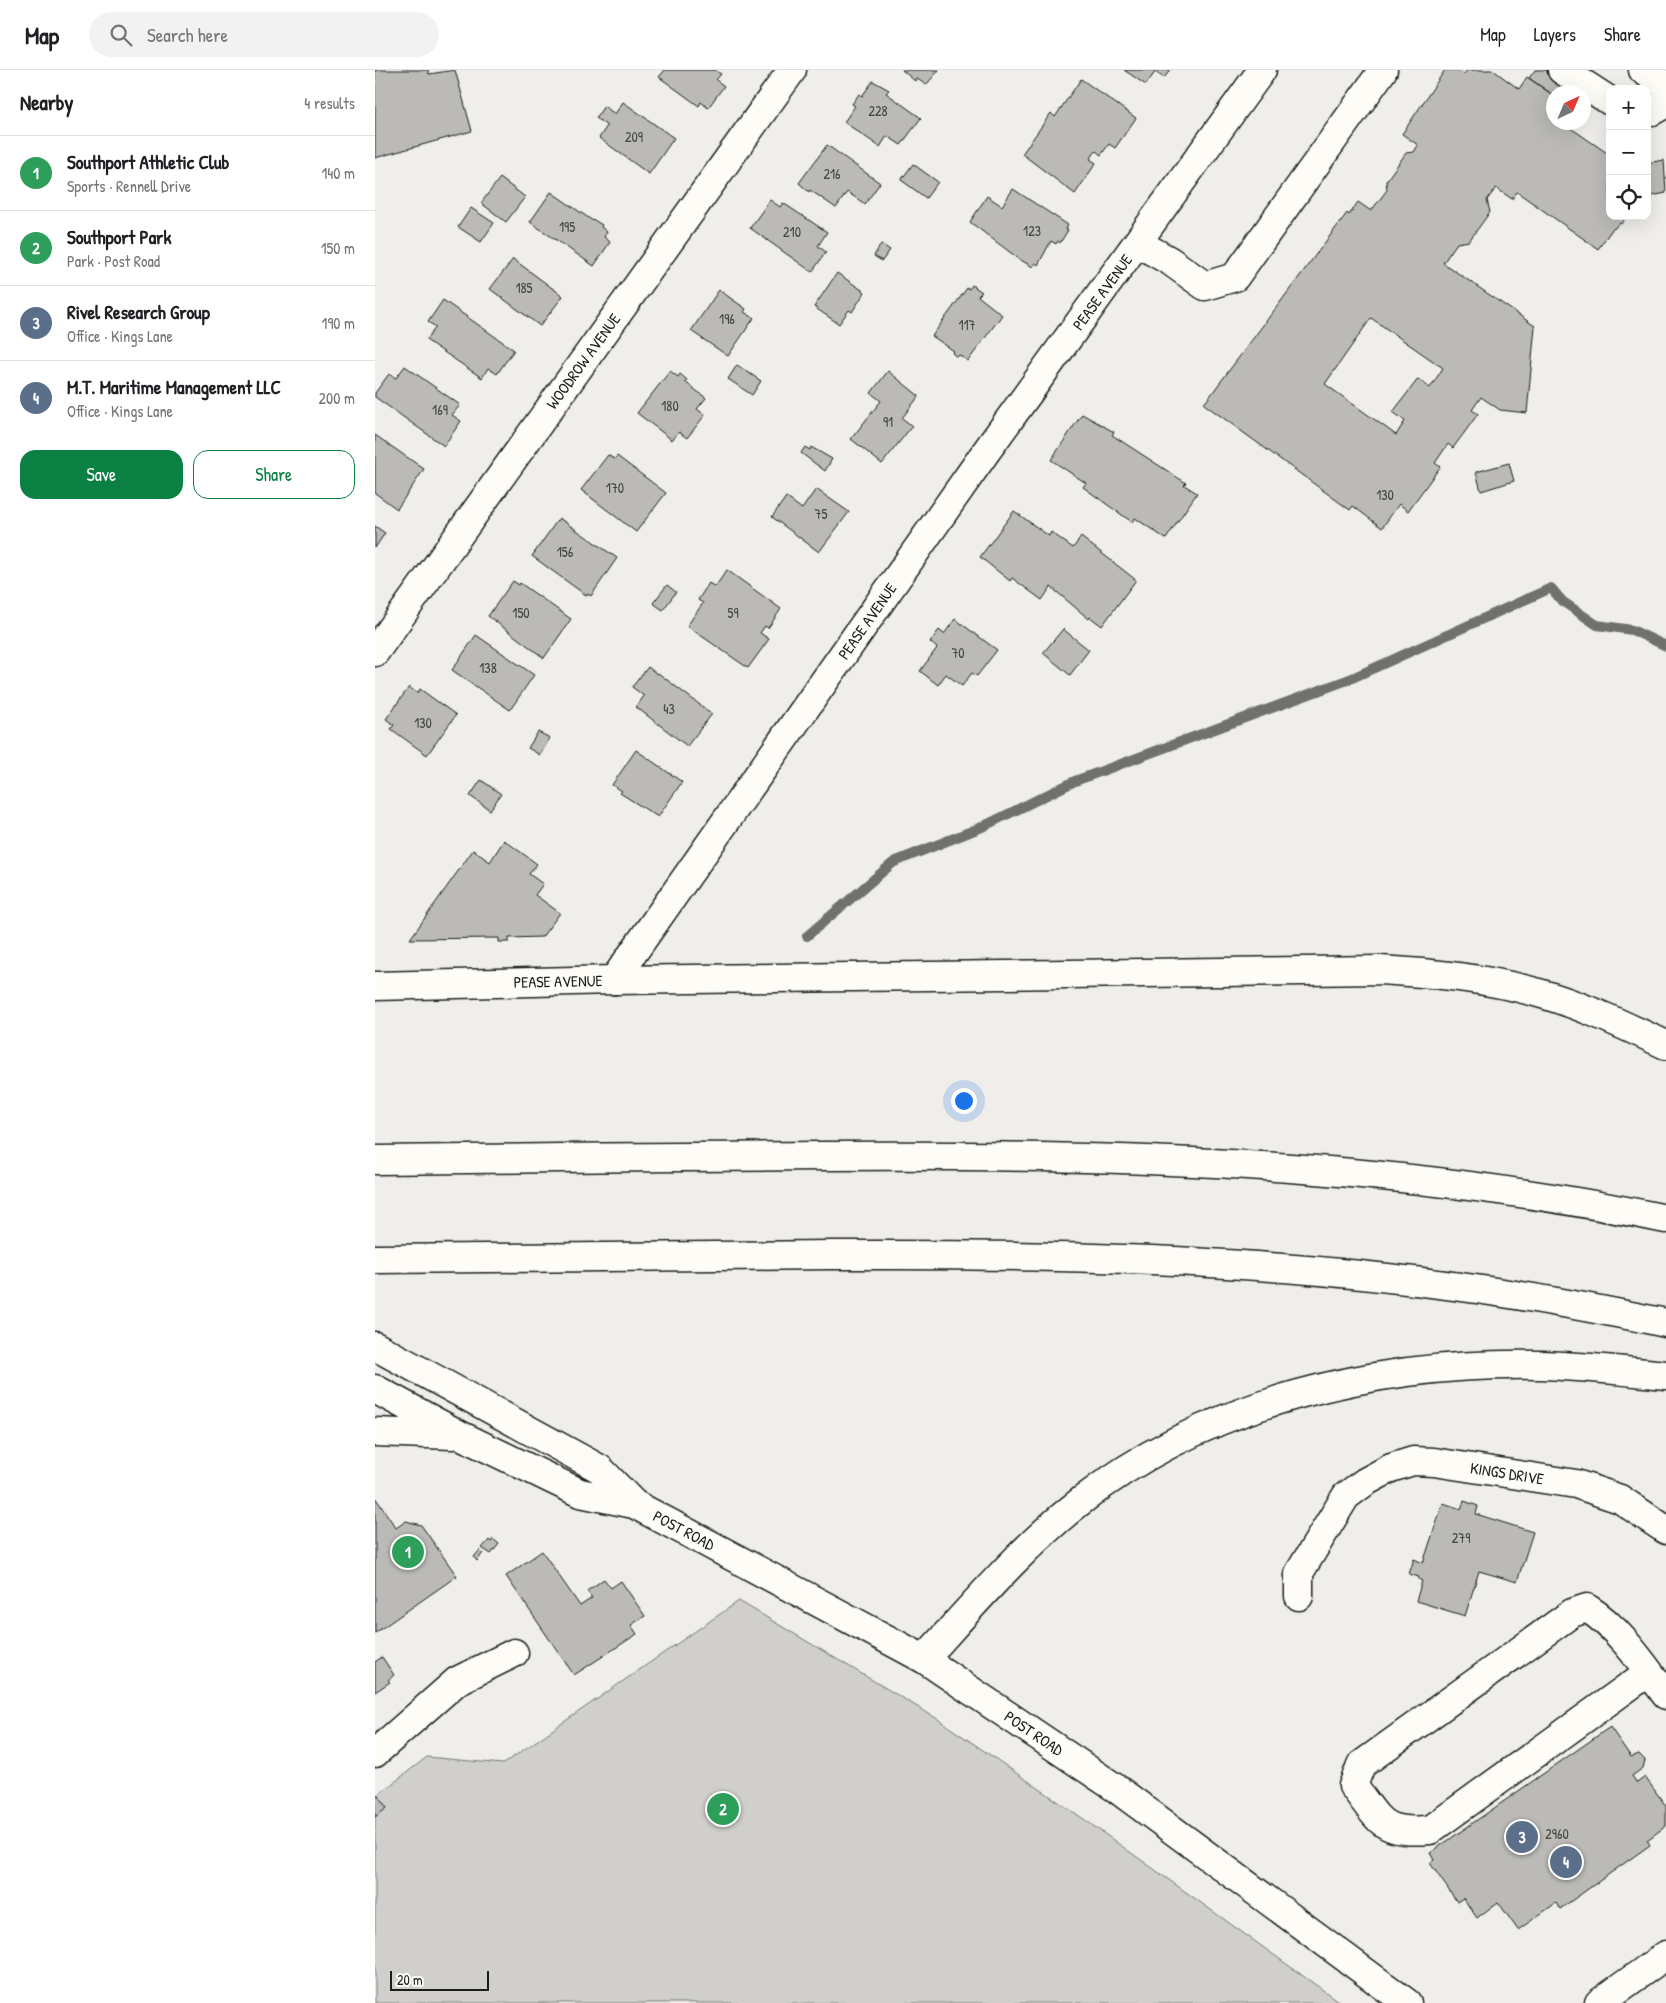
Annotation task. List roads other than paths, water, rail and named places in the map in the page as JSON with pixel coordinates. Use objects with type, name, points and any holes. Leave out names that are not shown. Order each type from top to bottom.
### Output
[{"type":"main road","name":"WOODROW AVENUE","points":[[375,652],[792,70]]},
{"type":"main road","name":"PEASE AVENUE","points":[[375,986],[614,980],[985,453],[1261,70]]},
{"type":"main road","points":[[1138,243],[1170,261],[1205,286],[1235,277],[1383,70]]},
{"type":"main road","points":[[1562,70],[1606,98]]},
{"type":"main road","points":[[1643,70],[1666,86]]},
{"type":"main road","points":[[1651,111],[1666,104]]},
{"type":"main road","points":[[614,980],[1380,970],[1482,980],[1536,992],[1600,1014],[1666,1045]]},
{"type":"main road","points":[[375,1160],[937,1155],[1157,1160],[1278,1167],[1398,1177],[1518,1192],[1666,1219]]},
{"type":"main road","points":[[375,1259],[845,1255],[1086,1257],[1333,1273],[1459,1287],[1582,1306],[1666,1323]]},
{"type":"main road","name":"POST ROAD","points":[[375,1346],[600,1469],[634,1504]]},
{"type":"main road","points":[[924,1658],[1035,1541],[1082,1500],[1131,1467],[1176,1442],[1223,1420],[1321,1387],[1422,1369],[1541,1365],[1666,1374]]},
{"type":"main road","name":"POST ROAD","points":[[375,1389],[460,1435],[581,1493],[634,1504],[924,1658],[1117,1789],[1407,2003]]},
{"type":"main road","points":[[375,1432],[460,1435]]},
{"type":"main road","name":"KINGS DRIVE","points":[[1299,1596],[1299,1573],[1346,1496],[1365,1482],[1391,1468],[1413,1461],[1434,1462],[1576,1484],[1619,1499],[1666,1530]]},
{"type":"main road","points":[[1649,1672],[1430,1830],[1406,1831],[1384,1826],[1353,1786],[1361,1765],[1572,1613],[1587,1608],[1603,1618],[1649,1672],[1666,1695]]},
{"type":"main road","points":[[375,1753],[457,1681],[514,1653]]},
{"type":"main road","points":[[1599,2003],[1666,1954]]},
{"type":"waterway","points":[[807,936],[894,862],[982,827],[1075,781],[1350,679],[1551,588],[1562,601],[1597,625],[1632,630],[1666,646]]},
{"type":"place","name":"Southport Athletic Club","points":[[408,1552]]},
{"type":"place","name":"Southport Park","points":[[723,1809]]},
{"type":"place","name":"Rivel Research Group","points":[[1522,1837]]},
{"type":"place","name":"M.T. Maritime Management LLC","points":[[1566,1862]]}]
